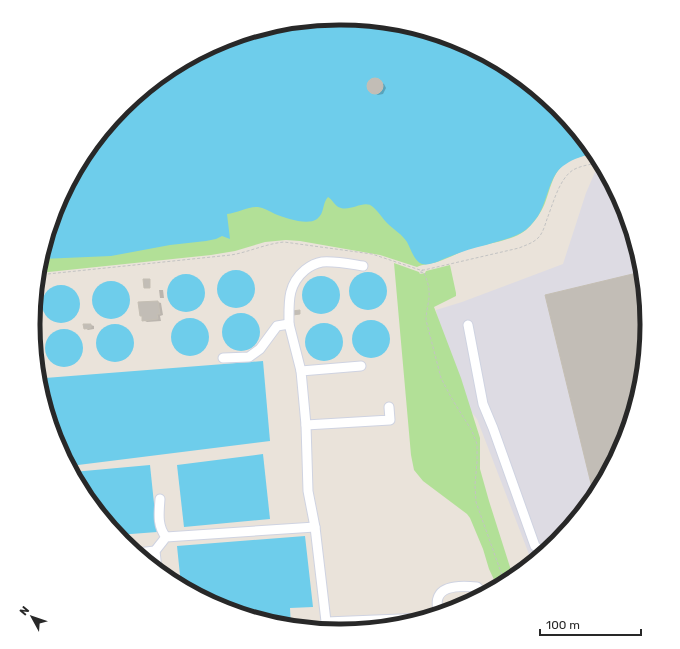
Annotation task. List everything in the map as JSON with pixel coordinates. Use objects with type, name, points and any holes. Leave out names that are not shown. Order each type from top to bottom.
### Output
[{"type":"lane","points":[[327,623],[315,528],[308,491],[306,425],[301,371],[289,324],[289,301],[291,289],[299,275],[309,266],[321,262],[334,262],[363,266]]},
{"type":"lane","points":[[223,358],[248,357],[260,349],[277,326],[289,324]]},
{"type":"lane","points":[[468,325],[483,404],[535,546],[538,549]]},
{"type":"lane","points":[[301,371],[361,366]]},
{"type":"lane","points":[[306,425],[390,420],[389,406]]},
{"type":"lane","points":[[160,499],[159,522],[160,528],[166,537]]},
{"type":"lane","points":[[156,560],[155,551],[166,537],[315,528]]},
{"type":"lane","points":[[146,552],[155,551]]},
{"type":"lane","points":[[437,607],[438,597],[441,592],[446,589],[460,586],[477,587],[479,589]]},
{"type":"path","points":[[45,274],[241,254],[273,243],[284,242],[372,254],[423,270],[519,248],[534,242],[540,237],[544,230],[554,201],[565,177],[572,171],[593,164]]},
{"type":"path","points":[[423,270],[421,272],[424,272],[429,289],[426,320],[441,378],[472,431],[477,444],[475,485],[476,502],[503,576]]},
{"type":"shaded area","points":[[595,172],[597,172],[609,192],[617,210],[624,228],[634,266],[640,324],[634,383],[624,421],[617,439],[609,457],[589,491],[565,522],[530,556],[477,419],[452,388],[436,310],[462,302],[563,264],[586,193]]},
{"type":"green space","points":[[586,154],[587,155],[570,161],[559,169],[539,214],[529,227],[520,234],[505,240],[465,250],[441,261],[417,267],[380,255],[300,241],[286,240],[265,242],[235,251],[211,255],[45,272],[56,228],[65,206]]},
{"type":"green space","points":[[394,263],[419,272],[420,274],[450,265],[456,296],[434,307],[461,378],[480,438],[480,469],[511,570],[495,581],[470,518],[467,514],[423,481],[414,470],[411,455]]},
{"type":"water","points":[[320,26],[360,26],[418,35],[455,48],[490,65],[506,75],[537,99],[565,127],[587,155],[572,160],[560,168],[552,180],[538,216],[524,231],[512,237],[466,251],[431,264],[422,264],[419,262],[405,239],[370,205],[366,204],[350,208],[341,208],[328,197],[320,217],[313,221],[302,222],[258,207],[251,208],[227,214],[230,239],[222,236],[206,241],[170,245],[111,256],[48,259],[56,228],[63,210],[71,192],[91,158],[102,142],[128,113],[143,99],[174,75],[190,65],[225,48],[262,35]]},
{"type":"water","points":[[232,270],[240,270],[250,275],[254,282],[254,296],[250,303],[240,308],[232,308],[222,303],[220,300],[217,293],[217,285],[222,275],[225,273]]},
{"type":"water","points":[[364,272],[372,272],[382,277],[386,284],[386,298],[382,305],[372,310],[364,310],[354,305],[352,302],[349,295],[349,287],[354,277],[357,275]]},
{"type":"water","points":[[182,274],[190,274],[200,279],[204,286],[204,300],[200,307],[190,312],[182,312],[172,307],[170,304],[167,297],[167,289],[172,279],[175,277]]},
{"type":"water","points":[[317,276],[325,276],[335,281],[339,288],[339,302],[335,309],[325,314],[317,314],[307,309],[305,306],[302,299],[302,291],[307,281],[310,279]]},
{"type":"water","points":[[107,281],[115,281],[125,286],[129,293],[129,307],[125,314],[115,319],[107,319],[97,314],[95,311],[92,304],[92,296],[97,286],[100,284]]},
{"type":"water","points":[[57,285],[65,285],[75,290],[79,297],[79,311],[75,318],[65,323],[57,323],[47,318],[45,315],[42,308],[42,300],[47,290],[50,288]]},
{"type":"water","points":[[237,313],[245,313],[255,318],[259,325],[259,339],[255,346],[245,351],[237,351],[227,346],[225,343],[222,336],[222,328],[227,318],[230,316]]},
{"type":"water","points":[[186,318],[194,318],[204,323],[208,330],[208,344],[204,351],[194,356],[186,356],[176,351],[174,348],[171,341],[171,333],[176,323],[179,321]]},
{"type":"water","points":[[367,320],[375,320],[385,325],[389,332],[389,346],[385,353],[375,358],[367,358],[357,353],[355,350],[352,343],[352,335],[357,325],[360,323]]},
{"type":"water","points":[[320,323],[328,323],[338,328],[342,335],[342,349],[338,356],[328,361],[320,361],[310,356],[308,353],[305,346],[305,338],[310,328],[313,326]]},
{"type":"water","points":[[111,324],[119,324],[129,329],[133,336],[133,350],[129,357],[119,362],[111,362],[101,357],[99,354],[96,347],[96,339],[101,329],[104,327]]},
{"type":"water","points":[[60,329],[68,329],[78,334],[82,341],[82,355],[78,362],[68,367],[60,367],[50,362],[48,359],[45,352],[45,344],[50,334],[53,332]]},
{"type":"water","points":[[263,361],[270,441],[76,465],[56,421],[45,378]]},
{"type":"water","points":[[263,454],[270,519],[184,527],[177,465]]},
{"type":"water","points":[[150,465],[157,532],[126,534],[102,507],[79,471]]},
{"type":"water","points":[[305,536],[313,607],[290,608],[291,619],[262,614],[225,601],[180,578],[177,546]]},
{"type":"building","points":[[375,78],[382,83],[383,86],[378,93],[375,94],[368,89],[367,86],[372,79]]},
{"type":"building","points":[[635,273],[640,324],[634,383],[624,421],[617,439],[609,457],[592,486],[545,295]]},
{"type":"building","points":[[143,279],[150,279],[150,288],[144,288]]},
{"type":"building","points":[[158,301],[160,314],[157,314],[158,319],[142,321],[138,302]]},
{"type":"building","points":[[300,310],[300,314],[293,315],[292,311]]},
{"type":"building","points":[[83,324],[91,324],[91,328],[84,329]]}]
